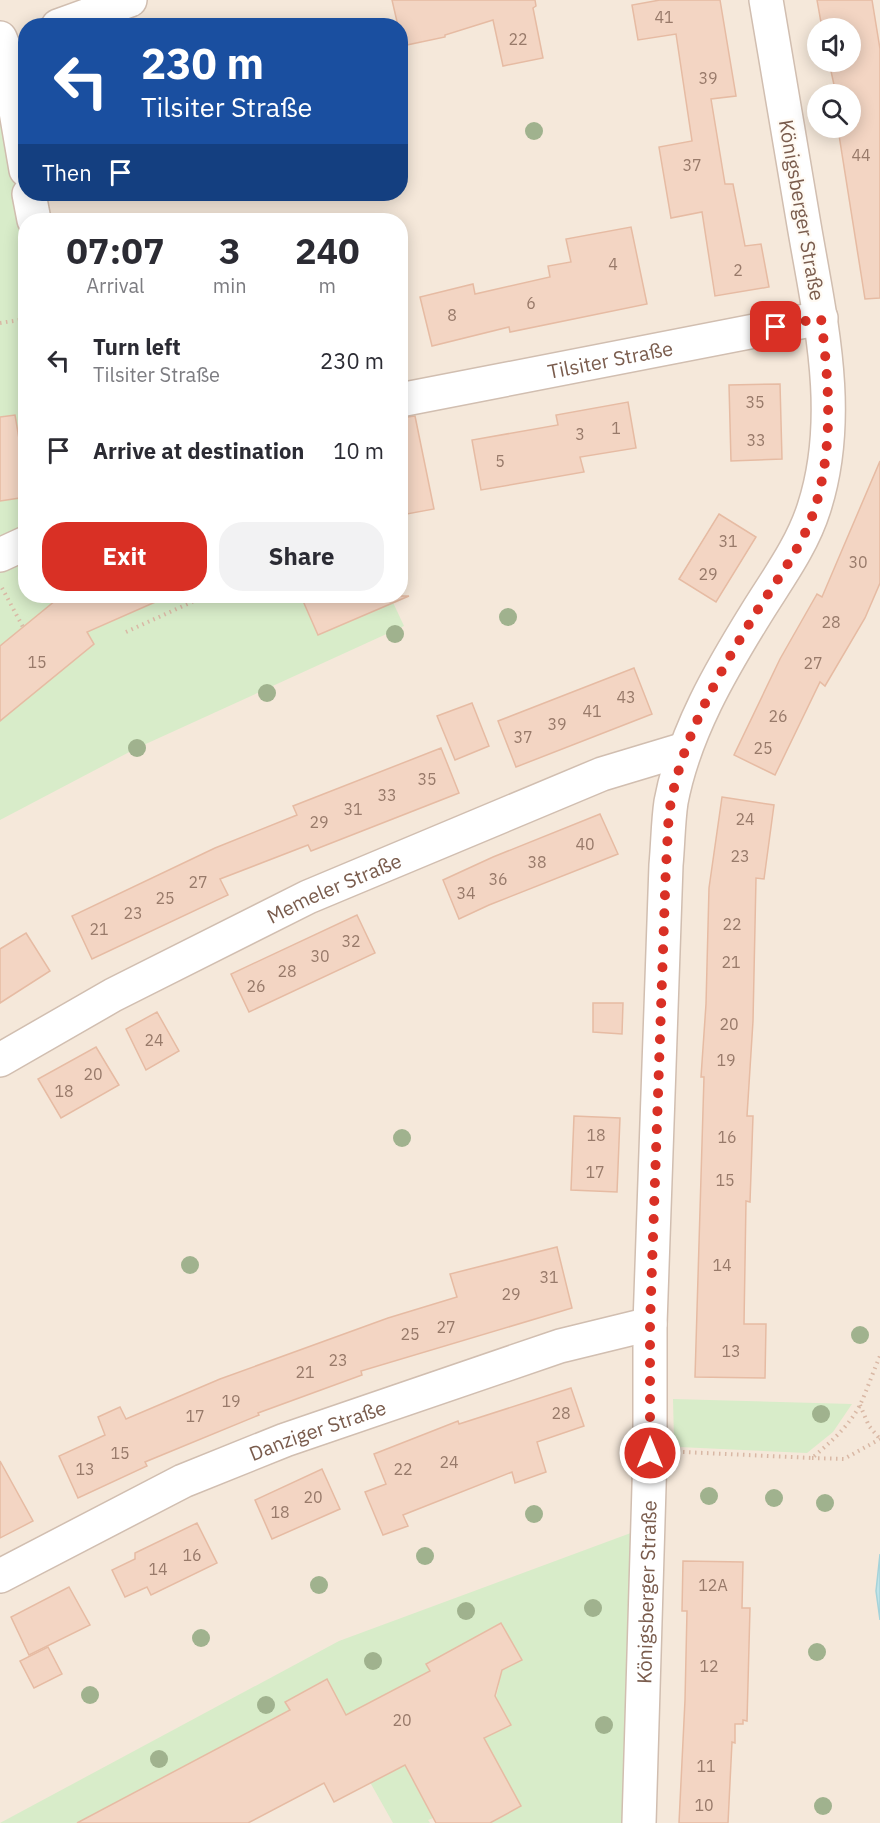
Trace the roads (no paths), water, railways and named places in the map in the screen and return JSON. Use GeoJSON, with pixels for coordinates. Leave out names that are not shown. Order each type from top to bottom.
{"type":"FeatureCollection","features":[{"type":"Feature","properties":{"kind":"street"},"geometry":{"type":"LineString","coordinates":[[80,18],[130,0]]}},
{"type":"Feature","properties":{"kind":"street","name":"Königsberger Straße"},"geometry":{"type":"LineString","coordinates":[[639,1823],[650,1324],[666,865],[671,803],[686,749],[714,688],[804,537],[822,480],[830,426],[821,318],[766,0]]}},
{"type":"Feature","properties":{"kind":"street"},"geometry":{"type":"LineString","coordinates":[[8,47],[18,115]]}},
{"type":"Feature","properties":{"kind":"street","name":"Tilsiter Straße"},"geometry":{"type":"LineString","coordinates":[[408,398],[821,318]]}},
{"type":"Feature","properties":{"kind":"street"},"geometry":{"type":"LineString","coordinates":[[0,555],[18,547]]}},
{"type":"Feature","properties":{"kind":"street","name":"Memeler Straße"},"geometry":{"type":"LineString","coordinates":[[0,1060],[113,994],[308,897],[602,774],[686,749]]}},
{"type":"Feature","properties":{"kind":"street","name":"Danziger Straße"},"geometry":{"type":"LineString","coordinates":[[0,1576],[183,1481],[285,1440],[560,1346],[650,1324]]}},
{"type":"Feature","properties":{"kind":"water"},"geometry":{"type":"Polygon","coordinates":[[[880,1554],[880,1620],[876,1591],[880,1554]]]}}]}
